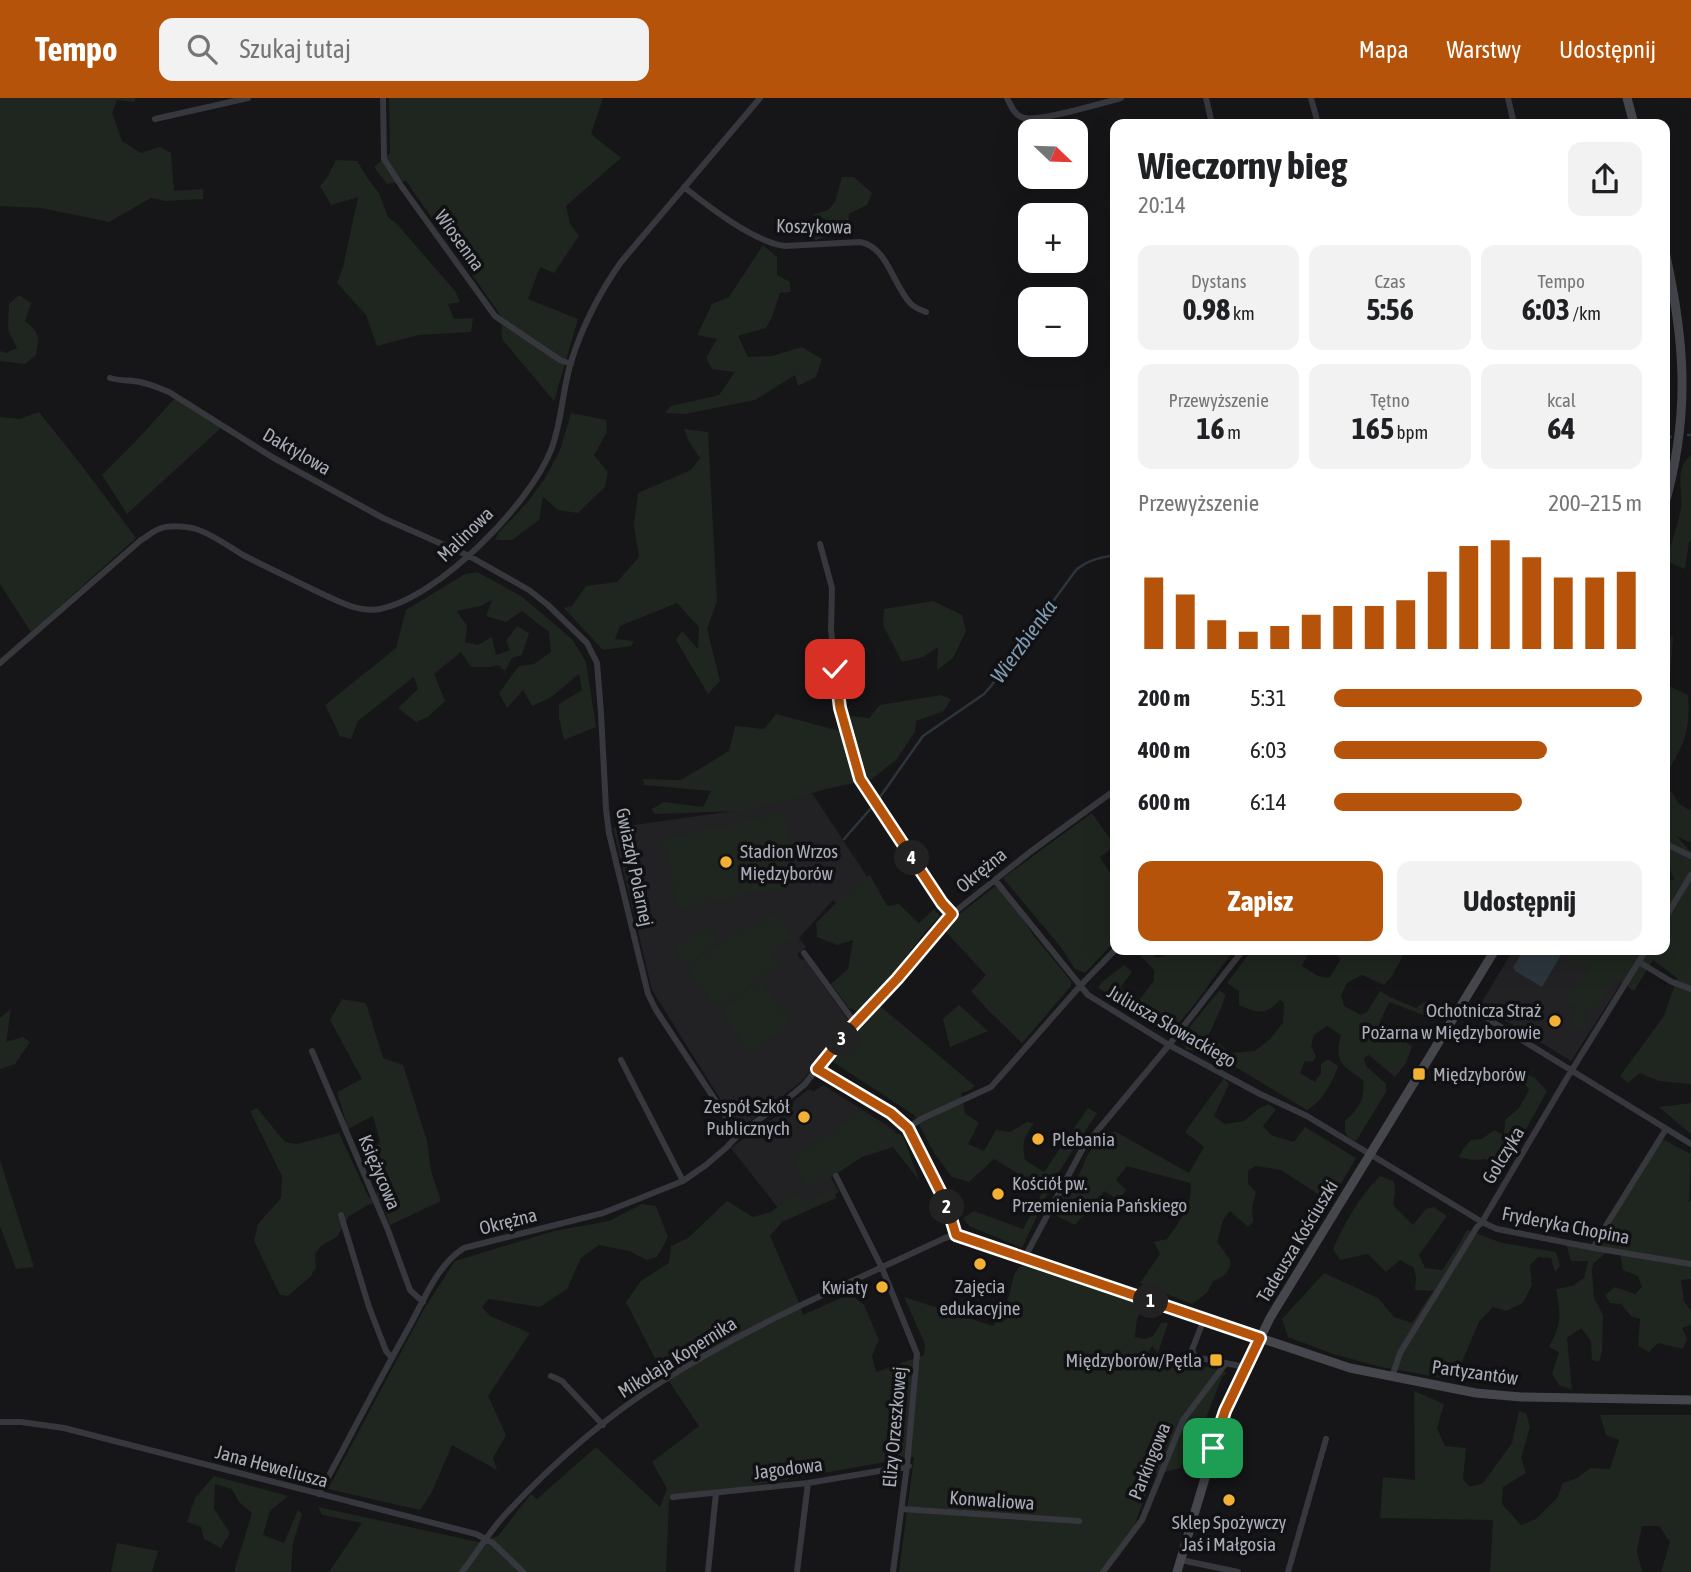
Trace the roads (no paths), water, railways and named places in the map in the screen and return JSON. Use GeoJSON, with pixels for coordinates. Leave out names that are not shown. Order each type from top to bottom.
{"type":"FeatureCollection","features":[{"type":"Feature","properties":{"kind":"main road"},"geometry":{"type":"LineString","coordinates":[[1627,98],[1633,119]]}},
{"type":"Feature","properties":{"kind":"main road"},"geometry":{"type":"LineString","coordinates":[[1670,279],[1681,341],[1682,418],[1670,484]]}},
{"type":"Feature","properties":{"kind":"main road","name":"Tadeusza Kościuszki"},"geometry":{"type":"LineString","coordinates":[[1177,1572],[1225,1411],[1245,1367],[1491,955]]}},
{"type":"Feature","properties":{"kind":"main road","name":"Partyzantów"},"geometry":{"type":"LineString","coordinates":[[1260,1338],[1350,1368],[1502,1396],[1691,1400]]}},
{"type":"Feature","properties":{"kind":"street"},"geometry":{"type":"LineString","coordinates":[[155,119],[248,98]]}},
{"type":"Feature","properties":{"kind":"street","name":"Wiosenna"},"geometry":{"type":"LineString","coordinates":[[383,98],[384,159],[402,187],[495,316],[560,360],[571,364]]}},
{"type":"Feature","properties":{"kind":"street","name":"Malinowa"},"geometry":{"type":"LineString","coordinates":[[0,663],[141,540],[160,528],[196,529],[245,556],[358,608],[373,609],[398,604],[438,580],[469,556],[522,499],[544,466],[558,429],[571,364],[605,285],[621,262],[760,98]]}},
{"type":"Feature","properties":{"kind":"street"},"geometry":{"type":"LineString","coordinates":[[1007,98],[1012,109],[1026,119],[1121,98]]}},
{"type":"Feature","properties":{"kind":"street"},"geometry":{"type":"LineString","coordinates":[[1206,98],[1211,119]]}},
{"type":"Feature","properties":{"kind":"street"},"geometry":{"type":"LineString","coordinates":[[1311,98],[1317,119]]}},
{"type":"Feature","properties":{"kind":"street"},"geometry":{"type":"LineString","coordinates":[[1508,98],[1511,119]]}},
{"type":"Feature","properties":{"kind":"street","name":"Koszykowa"},"geometry":{"type":"LineString","coordinates":[[684,187],[749,232],[774,244],[785,246],[867,243],[881,256],[912,306],[926,312]]}},
{"type":"Feature","properties":{"kind":"street","name":"Daktylowa"},"geometry":{"type":"LineString","coordinates":[[110,378],[154,385],[169,392],[283,463],[383,518],[469,556]]}},
{"type":"Feature","properties":{"kind":"street"},"geometry":{"type":"LineString","coordinates":[[820,544],[832,591],[831,630],[840,708],[860,779],[952,914]]}},
{"type":"Feature","properties":{"kind":"street","name":"Gwiazdy Polarnej"},"geometry":{"type":"LineString","coordinates":[[469,556],[529,590],[587,643],[597,663],[609,833],[648,994],[738,1135]]}},
{"type":"Feature","properties":{"kind":"street","name":"Okrężna"},"geometry":{"type":"LineString","coordinates":[[319,1494],[423,1302],[452,1256],[464,1248],[603,1213],[683,1181],[706,1165],[738,1135],[804,1085],[952,914],[1110,794]]}},
{"type":"Feature","properties":{"kind":"street"},"geometry":{"type":"LineString","coordinates":[[1670,846],[1691,856]]}},
{"type":"Feature","properties":{"kind":"street"},"geometry":{"type":"LineString","coordinates":[[1670,910],[1691,875]]}},
{"type":"Feature","properties":{"kind":"street","name":"Juliusza Słowackiego"},"geometry":{"type":"LineString","coordinates":[[995,880],[1088,995],[1169,1045],[1307,1116],[1371,1153]]}},
{"type":"Feature","properties":{"kind":"street"},"geometry":{"type":"LineString","coordinates":[[804,953],[855,1023]]}},
{"type":"Feature","properties":{"kind":"street"},"geometry":{"type":"LineString","coordinates":[[908,1128],[921,1119],[991,1087],[1110,955]]}},
{"type":"Feature","properties":{"kind":"street"},"geometry":{"type":"LineString","coordinates":[[1025,1257],[1083,1148],[1239,955]]}},
{"type":"Feature","properties":{"kind":"street","name":"Golczyka"},"geometry":{"type":"LineString","coordinates":[[1392,1377],[1400,1353],[1643,955]]}},
{"type":"Feature","properties":{"kind":"street"},"geometry":{"type":"LineString","coordinates":[[1639,962],[1672,982],[1691,989]]}},
{"type":"Feature","properties":{"kind":"street"},"geometry":{"type":"LineString","coordinates":[[1462,1003],[1691,1144]]}},
{"type":"Feature","properties":{"kind":"street","name":"Księżycowa"},"geometry":{"type":"LineString","coordinates":[[312,1051],[388,1230],[410,1290],[423,1302]]}},
{"type":"Feature","properties":{"kind":"street"},"geometry":{"type":"LineString","coordinates":[[621,1060],[683,1181]]}},
{"type":"Feature","properties":{"kind":"street"},"geometry":{"type":"LineString","coordinates":[[817,1069],[891,1113],[908,1128],[947,1205],[956,1235],[1260,1338]]}},
{"type":"Feature","properties":{"kind":"street"},"geometry":{"type":"LineString","coordinates":[[1594,1248],[1666,1129]]}},
{"type":"Feature","properties":{"kind":"street","name":"Fryderyka Chopina"},"geometry":{"type":"LineString","coordinates":[[1371,1153],[1482,1222],[1497,1228],[1691,1264]]}},
{"type":"Feature","properties":{"kind":"street","name":"Elizy Orzeszkowej"},"geometry":{"type":"LineString","coordinates":[[836,1176],[882,1268],[917,1353],[909,1466],[893,1572]]}},
{"type":"Feature","properties":{"kind":"street"},"geometry":{"type":"LineString","coordinates":[[341,1215],[369,1307],[386,1351],[392,1358]]}},
{"type":"Feature","properties":{"kind":"street","name":"Mikołaja Kopernika"},"geometry":{"type":"LineString","coordinates":[[462,1572],[502,1518],[534,1486],[603,1425],[660,1382],[720,1346],[789,1311],[956,1235]]}},
{"type":"Feature","properties":{"kind":"street"},"geometry":{"type":"LineString","coordinates":[[1204,1319],[1192,1350],[1195,1357],[1245,1367]]}},
{"type":"Feature","properties":{"kind":"street","name":"Parkingowa"},"geometry":{"type":"LineString","coordinates":[[1103,1572],[1142,1520],[1183,1420],[1226,1363]]}},
{"type":"Feature","properties":{"kind":"street"},"geometry":{"type":"LineString","coordinates":[[551,1376],[562,1381],[603,1425]]}},
{"type":"Feature","properties":{"kind":"street","name":"Jana Heweliusza"},"geometry":{"type":"LineString","coordinates":[[0,1422],[64,1428],[476,1534],[493,1544],[523,1572]]}},
{"type":"Feature","properties":{"kind":"street"},"geometry":{"type":"LineString","coordinates":[[1288,1572],[1326,1439]]}},
{"type":"Feature","properties":{"kind":"street","name":"Jagodowa"},"geometry":{"type":"LineString","coordinates":[[673,1497],[808,1483],[909,1466]]}},
{"type":"Feature","properties":{"kind":"street"},"geometry":{"type":"LineString","coordinates":[[797,1572],[808,1483]]}},
{"type":"Feature","properties":{"kind":"street"},"geometry":{"type":"LineString","coordinates":[[708,1572],[716,1493]]}},
{"type":"Feature","properties":{"kind":"street","name":"Konwaliowa"},"geometry":{"type":"LineString","coordinates":[[902,1509],[1079,1521]]}},
{"type":"Feature","properties":{"kind":"street"},"geometry":{"type":"LineString","coordinates":[[1181,1560],[1238,1572]]}},
{"type":"Feature","properties":{"kind":"waterway","name":"Wierzbienka"},"geometry":{"type":"LineString","coordinates":[[880,797],[923,736],[984,694],[991,686],[1076,570],[1094,560],[1110,556]]}},
{"type":"Feature","properties":{"kind":"waterway","name":"Wierzbienka"},"geometry":{"type":"LineString","coordinates":[[844,839],[873,806]]}},
{"type":"Feature","properties":{"kind":"place","name":"Stadion Wrzos Międzyborów"},"geometry":{"type":"Point","coordinates":[726,862]}},
{"type":"Feature","properties":{"kind":"place","name":"Ochotnicza Straż Pożarna w Międzyborowie"},"geometry":{"type":"Point","coordinates":[1555,1021]}},
{"type":"Feature","properties":{"kind":"place","name":"Międzyborów"},"geometry":{"type":"Point","coordinates":[1419,1074]}},
{"type":"Feature","properties":{"kind":"place","name":"Zespół Szkół Publicznych"},"geometry":{"type":"Point","coordinates":[804,1117]}},
{"type":"Feature","properties":{"kind":"place","name":"Plebania"},"geometry":{"type":"Point","coordinates":[1038,1139]}},
{"type":"Feature","properties":{"kind":"place","name":"Kościół pw. Przemienienia Pańskiego"},"geometry":{"type":"Point","coordinates":[998,1194]}},
{"type":"Feature","properties":{"kind":"place","name":"Zajęcia edukacyjne"},"geometry":{"type":"Point","coordinates":[980,1264]}},
{"type":"Feature","properties":{"kind":"place","name":"Kwiaty"},"geometry":{"type":"Point","coordinates":[882,1287]}},
{"type":"Feature","properties":{"kind":"place","name":"Międzyborów/Pętla"},"geometry":{"type":"Point","coordinates":[1216,1360]}},
{"type":"Feature","properties":{"kind":"place","name":"Sklep Spożywczy Jaś i Małgosia"},"geometry":{"type":"Point","coordinates":[1229,1500]}}]}
